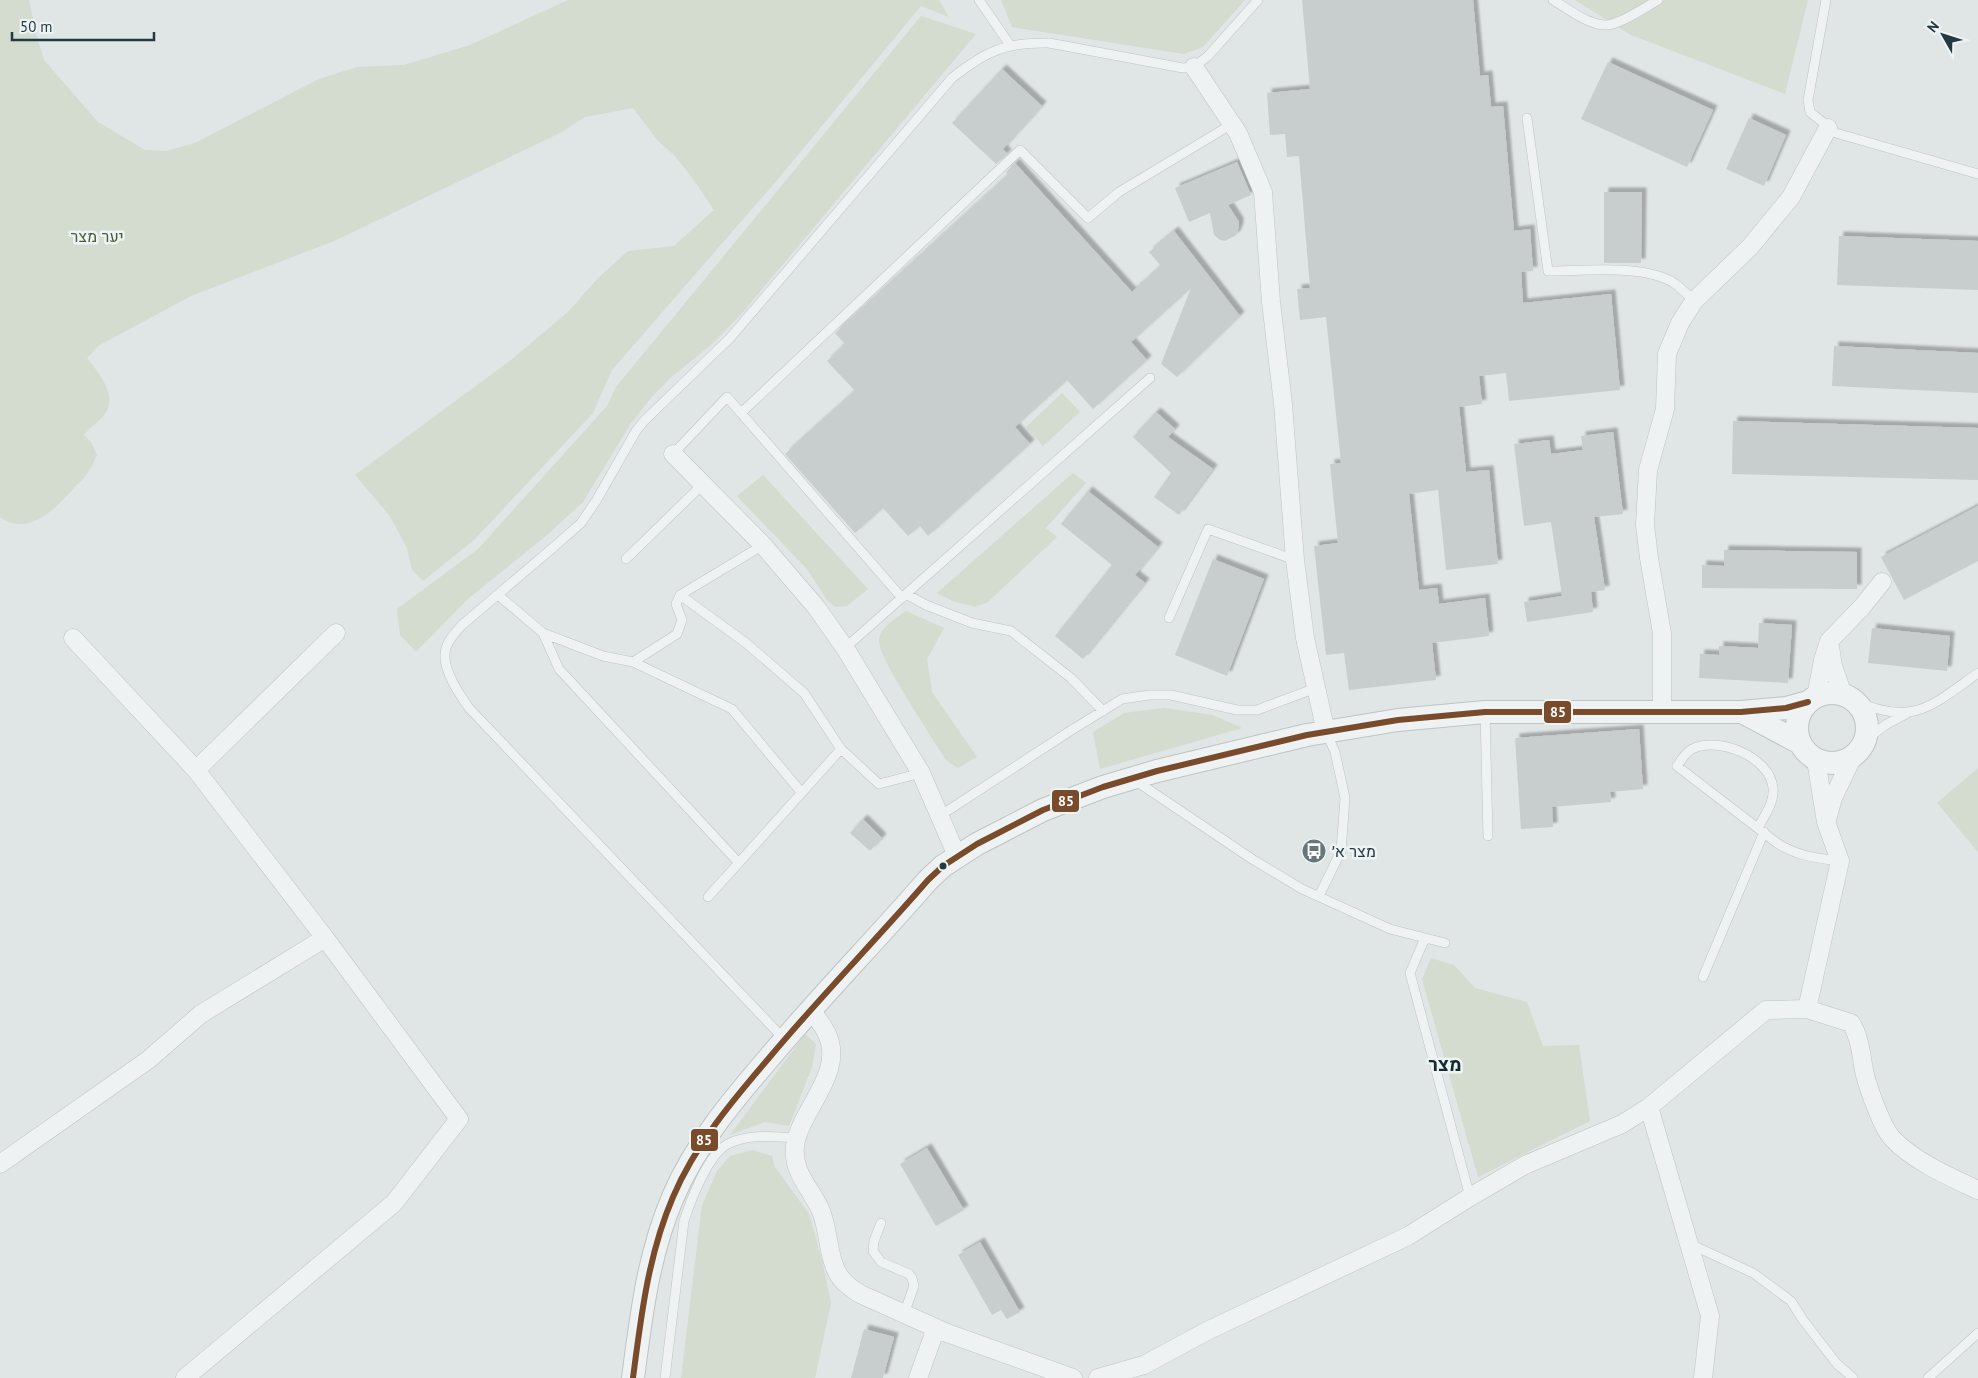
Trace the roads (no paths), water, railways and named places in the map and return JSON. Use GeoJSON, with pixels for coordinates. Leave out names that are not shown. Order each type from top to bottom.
{"type":"FeatureCollection","features":[{"type":"Feature","properties":{"kind":"street"},"geometry":{"type":"LineString","coordinates":[[1194,67],[1238,133],[1263,192],[1271,302],[1284,404],[1295,560],[1305,638],[1326,732]]}},
{"type":"Feature","properties":{"kind":"street"},"geometry":{"type":"LineString","coordinates":[[1662,711],[1662,633],[1645,525],[1648,470],[1665,409],[1667,354],[1680,323],[1694,301],[1750,247],[1791,196],[1828,128]]}},
{"type":"Feature","properties":{"kind":"street"},"geometry":{"type":"LineString","coordinates":[[673,454],[763,545],[816,607],[845,648],[921,773],[957,856]]}},
{"type":"Feature","properties":{"kind":"street"},"geometry":{"type":"LineString","coordinates":[[1859,749],[1834,764],[1816,760],[1806,753],[1800,743],[1797,732],[1798,721],[1802,711],[1812,700],[1829,641],[1868,600],[1882,582]]}},
{"type":"Feature","properties":{"kind":"street"},"geometry":{"type":"LineString","coordinates":[[196,770],[336,632]]}},
{"type":"Feature","properties":{"kind":"street"},"geometry":{"type":"LineString","coordinates":[[73,638],[196,770],[325,938],[459,1119],[394,1203],[185,1378]]}},
{"type":"Feature","properties":{"kind":"street"},"geometry":{"type":"LineString","coordinates":[[1826,822],[1833,798],[1859,749],[1867,723],[1864,714],[1848,698],[1830,656],[1829,641]]}},
{"type":"Feature","properties":{"kind":"street"},"geometry":{"type":"LineString","coordinates":[[633,1378],[646,1286],[657,1242],[672,1198],[689,1163],[708,1133],[784,1039],[928,880],[957,856],[977,844],[1069,798],[1131,778],[1250,748],[1326,732],[1398,720],[1485,712],[1741,712],[1786,708],[1825,694],[1848,698]]}},
{"type":"Feature","properties":{"kind":"street"},"geometry":{"type":"LineString","coordinates":[[1741,712],[1800,743]]}},
{"type":"Feature","properties":{"kind":"street"},"geometry":{"type":"LineString","coordinates":[[1807,1009],[1840,861],[1826,822],[1816,760]]}},
{"type":"Feature","properties":{"kind":"street"},"geometry":{"type":"LineString","coordinates":[[0,1164],[148,1060],[201,1014],[325,938]]}},
{"type":"Feature","properties":{"kind":"street"},"geometry":{"type":"LineString","coordinates":[[1098,1378],[1144,1365],[1207,1331],[1408,1236],[1525,1165],[1622,1124],[1649,1107],[1766,1010],[1776,1008],[1807,1009],[1851,1023],[1858,1035],[1865,1076],[1878,1112],[1891,1137],[1911,1155],[1978,1190]]}},
{"type":"Feature","properties":{"kind":"street"},"geometry":{"type":"LineString","coordinates":[[811,1010],[827,1034],[830,1048],[830,1065],[824,1082],[799,1129],[795,1163],[801,1178],[821,1212],[834,1266],[840,1277],[848,1286],[860,1294],[936,1328],[1073,1378]]}},
{"type":"Feature","properties":{"kind":"street"},"geometry":{"type":"LineString","coordinates":[[1649,1107],[1710,1316],[1703,1378]]}},
{"type":"Feature","properties":{"kind":"street"},"geometry":{"type":"LineString","coordinates":[[918,1378],[936,1328]]}},
{"type":"Feature","properties":{"kind":"lane"},"geometry":{"type":"LineString","coordinates":[[979,0],[1010,45]]}},
{"type":"Feature","properties":{"kind":"lane"},"geometry":{"type":"LineString","coordinates":[[784,1039],[469,708],[456,688],[447,668],[444,655],[450,639],[462,625],[581,523],[644,421],[730,338],[952,78],[980,57],[1010,45],[1029,43],[1049,43],[1183,68],[1194,67],[1208,56],[1258,0]]}},
{"type":"Feature","properties":{"kind":"lane"},"geometry":{"type":"LineString","coordinates":[[1553,0],[1593,23],[1606,26],[1658,0]]}},
{"type":"Feature","properties":{"kind":"lane"},"geometry":{"type":"LineString","coordinates":[[1826,0],[1808,100],[1810,112],[1836,133],[1978,174]]}},
{"type":"Feature","properties":{"kind":"lane"},"geometry":{"type":"LineString","coordinates":[[1527,118],[1548,271],[1638,271],[1674,283],[1694,301]]}},
{"type":"Feature","properties":{"kind":"lane"},"geometry":{"type":"LineString","coordinates":[[741,413],[1020,150],[1088,218],[1118,192],[1232,124]]}},
{"type":"Feature","properties":{"kind":"lane"},"geometry":{"type":"LineString","coordinates":[[845,648],[1150,378]]}},
{"type":"Feature","properties":{"kind":"lane"},"geometry":{"type":"LineString","coordinates":[[673,454],[727,397],[904,596],[972,624],[1011,631],[1071,678],[1102,711]]}},
{"type":"Feature","properties":{"kind":"lane"},"geometry":{"type":"LineString","coordinates":[[626,558],[703,484]]}},
{"type":"Feature","properties":{"kind":"lane"},"geometry":{"type":"LineString","coordinates":[[1169,618],[1208,529],[1295,560]]}},
{"type":"Feature","properties":{"kind":"lane"},"geometry":{"type":"LineString","coordinates":[[632,662],[677,634],[682,620],[676,604],[680,595],[763,545]]}},
{"type":"Feature","properties":{"kind":"lane"},"geometry":{"type":"LineString","coordinates":[[498,595],[543,633],[604,656],[632,662],[732,709],[801,792]]}},
{"type":"Feature","properties":{"kind":"lane"},"geometry":{"type":"LineString","coordinates":[[680,595],[746,643],[804,693],[841,749],[879,784],[921,773]]}},
{"type":"Feature","properties":{"kind":"lane"},"geometry":{"type":"LineString","coordinates":[[543,633],[559,669],[738,862]]}},
{"type":"Feature","properties":{"kind":"lane"},"geometry":{"type":"LineString","coordinates":[[1859,749],[1888,724],[1909,713],[1928,707],[1978,673]]}},
{"type":"Feature","properties":{"kind":"lane"},"geometry":{"type":"LineString","coordinates":[[940,815],[1122,699],[1149,695],[1171,695],[1237,710],[1257,710],[1316,688]]}},
{"type":"Feature","properties":{"kind":"lane"},"geometry":{"type":"LineString","coordinates":[[1848,698],[1882,712],[1909,713]]}},
{"type":"Feature","properties":{"kind":"lane"},"geometry":{"type":"LineString","coordinates":[[1485,712],[1488,836]]}},
{"type":"Feature","properties":{"kind":"lane"},"geometry":{"type":"LineString","coordinates":[[1318,896],[1341,851],[1345,798],[1335,752],[1326,732]]}},
{"type":"Feature","properties":{"kind":"lane"},"geometry":{"type":"LineString","coordinates":[[1704,978],[1761,830],[1774,790],[1770,776],[1759,763],[1745,753],[1726,746],[1701,745],[1690,750],[1677,766],[1761,830],[1782,846],[1805,856],[1840,861]]}},
{"type":"Feature","properties":{"kind":"lane"},"geometry":{"type":"LineString","coordinates":[[708,897],[841,749]]}},
{"type":"Feature","properties":{"kind":"lane"},"geometry":{"type":"LineString","coordinates":[[1131,778],[1252,859],[1302,889],[1390,929],[1445,943]]}},
{"type":"Feature","properties":{"kind":"lane"},"geometry":{"type":"LineString","coordinates":[[1425,938],[1410,973],[1470,1197]]}},
{"type":"Feature","properties":{"kind":"lane"},"geometry":{"type":"LineString","coordinates":[[665,1378],[684,1221],[692,1196],[717,1153],[727,1144],[756,1136],[797,1138]]}},
{"type":"Feature","properties":{"kind":"lane"},"geometry":{"type":"LineString","coordinates":[[881,1223],[874,1241],[873,1251],[881,1262],[908,1274],[912,1278],[914,1286],[904,1314]]}},
{"type":"Feature","properties":{"kind":"lane"},"geometry":{"type":"LineString","coordinates":[[1688,1243],[1753,1273],[1787,1297],[1837,1364],[1853,1378]]}},
{"type":"Feature","properties":{"kind":"lane"},"geometry":{"type":"LineString","coordinates":[[1928,1378],[1978,1333]]}},
{"type":"Feature","properties":{"kind":"place","name":"מצר א׳"},"geometry":{"type":"Point","coordinates":[1314,851]}},
{"type":"Feature","properties":{"kind":"district","name":"מצר"},"geometry":{"type":"Point","coordinates":[1445,1064]}},
{"type":"Feature","properties":{"kind":"park label","name":"יער מצר"},"geometry":{"type":"Point","coordinates":[97,236]}}]}
